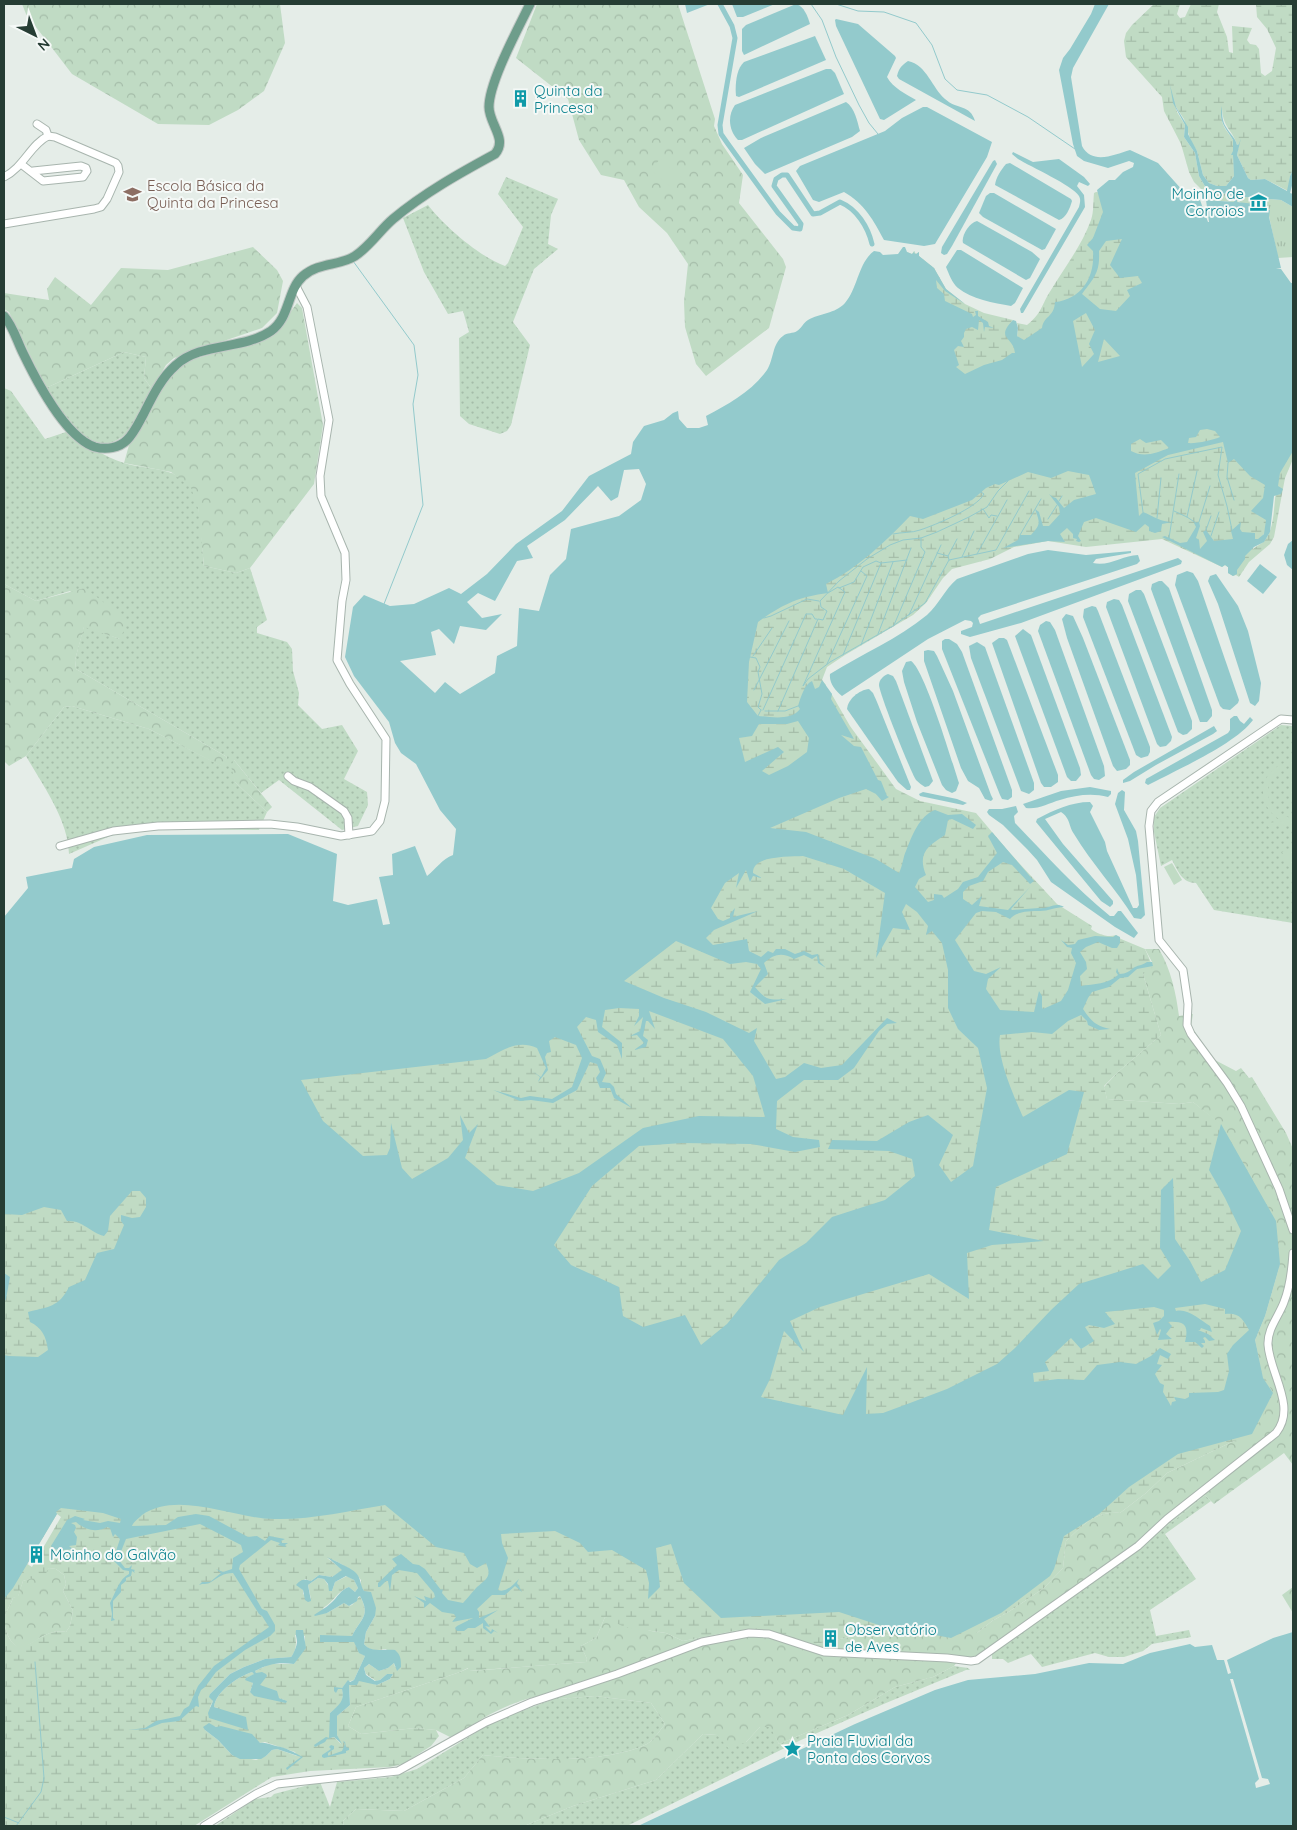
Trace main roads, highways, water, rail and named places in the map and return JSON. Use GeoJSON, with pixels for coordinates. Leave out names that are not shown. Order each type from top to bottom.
{"type":"FeatureCollection","features":[{"type":"Feature","properties":{"kind":"main road"},"geometry":{"type":"LineString","coordinates":[[4,316],[11,326],[39,385],[71,430],[80,439],[95,447],[109,448],[119,446],[127,441],[134,432],[159,384],[180,361],[194,354],[247,341],[273,330],[280,322],[302,277],[311,270],[323,265],[352,258],[406,209],[458,174],[497,151],[501,143],[490,117],[490,98],[495,81],[530,4]]}},
{"type":"Feature","properties":{"kind":"water"},"geometry":{"type":"Polygon","coordinates":[[[685,4],[710,4],[687,13],[685,4]]]}},
{"type":"Feature","properties":{"kind":"water"},"geometry":{"type":"Polygon","coordinates":[[[732,4],[775,4],[743,17],[737,17],[732,4]]]}},
{"type":"Feature","properties":{"kind":"water"},"geometry":{"type":"Polygon","coordinates":[[[796,4],[803,9],[810,24],[744,55],[742,51],[742,29],[746,25],[796,4]]]}},
{"type":"Feature","properties":{"kind":"water"},"geometry":{"type":"Polygon","coordinates":[[[1095,4],[1109,4],[1073,68],[1071,77],[1082,146],[1086,152],[1097,157],[1104,157],[1130,150],[1158,163],[1192,201],[1200,200],[1208,222],[1206,200],[1234,202],[1235,198],[1237,198],[1237,202],[1264,205],[1263,209],[1270,210],[1269,217],[1281,268],[1276,268],[1281,269],[1291,283],[1293,283],[1293,451],[1280,473],[1278,486],[1283,489],[1281,494],[1274,496],[1270,532],[1264,542],[1254,547],[1245,556],[1237,570],[1237,574],[1233,576],[1228,573],[1228,567],[1225,565],[1222,567],[1162,537],[1165,536],[1180,543],[1187,542],[1196,527],[1194,523],[1199,522],[1200,526],[1196,538],[1199,540],[1200,549],[1207,541],[1203,532],[1206,530],[1214,541],[1233,539],[1231,531],[1241,522],[1240,529],[1242,532],[1255,533],[1255,539],[1264,534],[1266,520],[1251,511],[1263,498],[1265,485],[1250,476],[1234,459],[1228,463],[1223,442],[1168,455],[1135,473],[1139,516],[1143,512],[1161,520],[1172,522],[1162,524],[1161,531],[1155,533],[1149,531],[1149,527],[1145,524],[1136,532],[1096,518],[1084,522],[1078,536],[1081,541],[1079,542],[1073,538],[1073,534],[1067,528],[1060,534],[1065,542],[1048,541],[1003,548],[1018,540],[1020,535],[1031,535],[1039,523],[1035,509],[1039,512],[1043,526],[1049,526],[1060,514],[1059,507],[1049,494],[1056,498],[1064,508],[1074,500],[1096,494],[1089,475],[1068,471],[1051,478],[1028,472],[999,485],[995,484],[986,488],[972,500],[923,519],[910,516],[860,562],[826,584],[828,593],[791,602],[758,622],[749,662],[747,702],[758,716],[786,717],[800,709],[798,706],[807,685],[812,681],[815,689],[819,687],[822,680],[832,694],[831,699],[854,739],[841,735],[854,746],[861,747],[889,797],[882,801],[876,794],[866,789],[839,798],[770,828],[806,832],[876,859],[899,873],[905,853],[917,827],[929,813],[935,810],[948,815],[962,814],[976,825],[973,829],[952,819],[948,820],[945,835],[929,847],[924,856],[923,861],[926,875],[919,879],[915,887],[928,902],[934,900],[934,894],[942,895],[944,898],[958,889],[963,882],[978,877],[997,853],[988,836],[992,832],[1034,881],[1030,884],[1012,865],[1003,862],[988,872],[983,881],[969,886],[963,892],[963,899],[972,905],[982,896],[979,906],[1008,910],[1030,887],[1012,910],[1042,908],[1054,905],[1064,907],[1024,912],[1016,914],[1010,919],[996,912],[982,911],[976,913],[955,940],[974,971],[986,974],[1001,967],[988,979],[986,989],[1000,1010],[1034,1012],[1039,991],[1042,996],[1043,1009],[1061,1001],[1068,990],[1076,963],[1071,953],[1072,948],[1067,947],[1061,940],[1068,945],[1075,944],[1078,940],[1095,936],[1113,937],[1116,935],[1120,937],[1120,943],[1117,948],[1112,948],[1098,942],[1080,952],[1086,962],[1087,969],[1080,976],[1081,986],[1101,983],[1114,978],[1118,975],[1116,972],[1117,968],[1119,974],[1122,974],[1147,962],[1152,962],[1153,966],[1137,969],[1128,977],[1120,978],[1109,987],[1092,992],[1083,1009],[1094,1022],[1110,1029],[1099,1030],[1088,1025],[1081,1015],[1068,1021],[1052,1034],[1032,1032],[1000,1035],[999,1044],[1003,1065],[1023,1117],[1069,1090],[1084,1092],[1067,1154],[996,1187],[989,1230],[1044,1241],[992,1245],[967,1253],[969,1299],[929,1274],[820,1307],[790,1321],[804,1352],[784,1331],[770,1379],[761,1397],[843,1415],[867,1367],[866,1414],[883,1413],[947,1389],[997,1364],[1079,1284],[1143,1264],[1158,1279],[1171,1266],[1160,1248],[1161,1190],[1173,1178],[1175,1239],[1201,1282],[1225,1270],[1241,1231],[1209,1170],[1221,1124],[1276,1221],[1280,1264],[1265,1316],[1255,1340],[1263,1378],[1273,1393],[1252,1434],[1178,1454],[1129,1487],[1099,1514],[1064,1536],[1050,1576],[1001,1613],[951,1638],[930,1634],[909,1626],[888,1628],[839,1612],[721,1618],[684,1583],[671,1544],[656,1548],[660,1587],[648,1599],[649,1583],[646,1570],[612,1550],[588,1552],[580,1543],[555,1531],[501,1534],[502,1543],[508,1558],[498,1590],[507,1589],[519,1579],[517,1583],[522,1592],[515,1586],[505,1595],[492,1595],[477,1609],[479,1618],[498,1610],[484,1619],[490,1627],[485,1626],[491,1632],[492,1629],[498,1633],[494,1631],[491,1634],[483,1628],[483,1623],[475,1628],[457,1631],[455,1628],[457,1626],[473,1618],[452,1622],[456,1617],[454,1614],[442,1612],[430,1603],[424,1608],[424,1603],[414,1596],[426,1601],[424,1596],[432,1599],[435,1597],[434,1593],[417,1573],[399,1570],[392,1575],[390,1592],[388,1581],[380,1587],[378,1587],[378,1583],[397,1565],[392,1559],[401,1554],[413,1564],[425,1569],[441,1590],[443,1589],[442,1593],[448,1600],[463,1603],[488,1577],[489,1571],[486,1563],[477,1568],[470,1564],[464,1553],[436,1547],[385,1505],[329,1515],[288,1519],[259,1518],[189,1505],[172,1505],[156,1508],[142,1515],[132,1526],[166,1525],[178,1517],[196,1514],[209,1516],[248,1537],[257,1536],[265,1541],[269,1536],[285,1539],[281,1541],[282,1543],[288,1543],[285,1545],[286,1547],[278,1545],[280,1543],[271,1540],[240,1565],[239,1569],[262,1609],[267,1611],[275,1625],[275,1631],[270,1636],[245,1650],[216,1672],[201,1690],[198,1697],[199,1707],[196,1706],[179,1721],[162,1723],[147,1729],[128,1730],[145,1728],[156,1721],[180,1716],[184,1709],[189,1706],[198,1686],[214,1666],[269,1627],[233,1573],[219,1577],[210,1583],[199,1585],[202,1582],[210,1582],[221,1573],[216,1569],[223,1572],[232,1569],[233,1558],[243,1552],[241,1545],[200,1524],[126,1539],[118,1559],[125,1568],[129,1568],[132,1565],[131,1569],[135,1570],[135,1573],[132,1571],[131,1576],[126,1578],[126,1581],[121,1585],[121,1592],[113,1601],[113,1618],[115,1620],[111,1621],[110,1603],[120,1582],[129,1574],[129,1571],[123,1570],[113,1560],[120,1539],[115,1534],[113,1537],[110,1528],[91,1530],[76,1522],[71,1523],[76,1528],[74,1532],[77,1537],[76,1545],[69,1546],[74,1550],[59,1550],[51,1546],[67,1520],[75,1516],[85,1519],[83,1520],[100,1523],[108,1521],[120,1523],[121,1519],[103,1513],[61,1508],[56,1512],[57,1514],[13,1588],[4,1599],[4,1355],[38,1357],[48,1350],[43,1333],[30,1322],[28,1312],[52,1305],[61,1299],[69,1287],[85,1280],[97,1253],[114,1249],[124,1225],[121,1221],[121,1215],[132,1218],[140,1217],[146,1207],[146,1198],[140,1191],[132,1191],[110,1216],[108,1231],[104,1236],[82,1224],[67,1221],[61,1210],[44,1207],[22,1215],[4,1214],[4,917],[28,888],[26,877],[72,868],[74,859],[94,847],[147,835],[288,834],[337,854],[333,901],[348,905],[377,899],[383,925],[390,924],[379,877],[393,875],[392,854],[415,846],[427,876],[453,855],[456,829],[440,810],[416,764],[401,753],[395,743],[389,722],[354,676],[345,657],[353,607],[364,595],[390,606],[414,604],[449,588],[461,594],[487,574],[516,544],[562,511],[589,476],[631,454],[633,442],[644,426],[664,420],[678,411],[679,419],[687,428],[699,428],[708,425],[706,416],[740,396],[761,378],[769,366],[779,339],[786,334],[797,331],[808,320],[837,309],[845,303],[853,290],[861,269],[874,251],[880,252],[883,255],[898,254],[905,247],[907,252],[912,254],[915,251],[914,253],[916,254],[919,252],[919,256],[934,268],[946,289],[965,304],[945,291],[936,280],[937,288],[944,294],[945,301],[972,314],[973,317],[976,315],[975,311],[978,311],[978,316],[994,328],[985,327],[984,332],[983,323],[979,320],[978,330],[972,327],[966,329],[961,341],[964,347],[958,346],[954,350],[959,365],[956,367],[965,374],[1015,353],[1014,347],[1005,334],[1013,320],[1016,321],[1018,328],[1017,336],[1024,340],[1042,328],[1053,311],[1055,302],[1073,296],[1085,285],[1092,270],[1093,261],[1093,251],[1087,245],[1093,238],[1103,212],[1097,190],[1109,180],[1115,180],[1123,172],[1133,167],[1134,163],[1129,161],[1108,168],[1084,161],[1077,156],[1073,144],[1059,70],[1063,58],[1091,14],[1095,4]],[[1122,239],[1106,241],[1099,251],[1099,264],[1096,274],[1082,294],[1100,309],[1116,311],[1130,296],[1127,290],[1142,283],[1138,276],[1120,278],[1110,265],[1122,239]],[[1086,313],[1073,321],[1082,367],[1094,354],[1089,344],[1095,330],[1086,313]],[[1104,339],[1098,362],[1120,356],[1104,339]],[[1207,429],[1200,430],[1196,437],[1189,438],[1188,443],[1204,442],[1220,437],[1215,431],[1207,429]],[[1140,439],[1131,444],[1131,451],[1150,454],[1169,448],[1161,440],[1146,443],[1140,439]],[[639,469],[624,470],[618,497],[611,501],[598,486],[565,520],[527,546],[533,558],[517,561],[495,601],[478,593],[467,602],[482,618],[502,614],[486,630],[460,626],[454,644],[439,629],[431,632],[436,655],[400,661],[435,693],[445,682],[460,694],[495,673],[497,656],[517,646],[519,608],[539,611],[550,575],[566,559],[571,529],[619,516],[641,500],[646,484],[639,469]],[[798,721],[787,724],[759,724],[752,736],[739,738],[745,762],[778,747],[784,752],[762,771],[769,775],[788,766],[807,752],[809,738],[798,721]],[[803,856],[765,860],[754,867],[753,873],[762,878],[753,876],[750,882],[746,870],[736,888],[739,873],[725,883],[711,908],[718,919],[723,921],[730,918],[730,914],[735,908],[733,917],[758,911],[714,930],[706,938],[713,945],[747,939],[749,951],[761,957],[768,951],[773,953],[776,949],[785,949],[795,954],[804,951],[812,955],[818,954],[820,962],[826,968],[818,963],[817,956],[812,959],[804,955],[794,959],[786,955],[778,955],[764,963],[768,974],[755,987],[769,999],[787,999],[765,1004],[750,992],[761,969],[757,964],[746,962],[730,964],[676,941],[624,981],[664,998],[706,1012],[749,1033],[757,1028],[754,1041],[776,1079],[785,1077],[804,1063],[821,1068],[842,1065],[887,1018],[897,1023],[887,1024],[879,1031],[854,1068],[838,1080],[804,1080],[777,1101],[776,1129],[793,1137],[819,1140],[820,1147],[795,1152],[751,1144],[682,1143],[639,1146],[592,1186],[554,1245],[571,1265],[619,1287],[623,1316],[643,1327],[685,1315],[701,1345],[727,1324],[779,1260],[806,1243],[832,1217],[885,1200],[915,1176],[912,1159],[889,1151],[828,1149],[832,1140],[877,1141],[909,1122],[928,1115],[953,1135],[939,1165],[951,1182],[973,1166],[987,1088],[978,1048],[958,1029],[948,1008],[948,970],[942,943],[932,931],[926,935],[928,926],[917,912],[906,904],[902,912],[910,930],[893,928],[876,958],[885,893],[844,869],[803,856]],[[619,1008],[605,1010],[602,1027],[622,1043],[622,1059],[617,1045],[598,1032],[596,1020],[586,1017],[577,1027],[592,1056],[600,1059],[606,1073],[602,1082],[610,1083],[614,1087],[616,1094],[632,1108],[614,1098],[610,1088],[600,1088],[596,1078],[600,1072],[597,1064],[590,1062],[577,1090],[553,1103],[531,1100],[520,1101],[493,1090],[521,1098],[530,1096],[552,1099],[572,1087],[582,1058],[576,1045],[555,1037],[549,1041],[551,1052],[547,1053],[545,1057],[548,1070],[538,1082],[540,1077],[532,1071],[541,1077],[546,1068],[537,1048],[523,1045],[511,1047],[486,1059],[301,1080],[323,1121],[363,1156],[387,1155],[390,1148],[391,1123],[402,1168],[412,1179],[448,1158],[463,1140],[460,1115],[469,1133],[478,1124],[465,1158],[497,1185],[533,1191],[579,1173],[643,1128],[699,1116],[765,1117],[753,1076],[723,1039],[649,1011],[655,1029],[646,1021],[643,1036],[648,1040],[646,1047],[634,1050],[644,1043],[637,1035],[630,1036],[640,1031],[643,1017],[634,1026],[639,1016],[639,1009],[619,1008]],[[1205,1304],[1175,1308],[1176,1311],[1194,1315],[1210,1326],[1212,1332],[1201,1328],[1198,1330],[1208,1334],[1215,1340],[1209,1341],[1205,1337],[1203,1338],[1205,1343],[1201,1343],[1204,1346],[1202,1348],[1195,1342],[1185,1342],[1186,1328],[1184,1325],[1178,1322],[1168,1322],[1172,1326],[1166,1334],[1172,1339],[1158,1340],[1161,1330],[1157,1335],[1153,1323],[1159,1321],[1164,1316],[1164,1310],[1154,1307],[1105,1312],[1115,1324],[1104,1328],[1089,1325],[1085,1327],[1094,1341],[1081,1349],[1071,1338],[1045,1362],[1049,1371],[1033,1373],[1034,1382],[1058,1379],[1084,1380],[1097,1365],[1120,1362],[1136,1364],[1151,1356],[1160,1348],[1171,1354],[1168,1359],[1160,1355],[1157,1364],[1162,1365],[1155,1374],[1160,1383],[1164,1385],[1163,1392],[1171,1406],[1172,1402],[1176,1401],[1174,1397],[1185,1399],[1189,1397],[1189,1393],[1224,1390],[1229,1371],[1227,1354],[1233,1345],[1249,1330],[1240,1317],[1234,1314],[1225,1314],[1225,1309],[1205,1304]]]}},
{"type":"Feature","properties":{"kind":"water"},"geometry":{"type":"Polygon","coordinates":[[[836,19],[858,24],[895,56],[896,58],[887,77],[896,88],[916,100],[884,120],[880,119],[836,26],[836,19]]]}},
{"type":"Feature","properties":{"kind":"water"},"geometry":{"type":"Polygon","coordinates":[[[815,36],[826,60],[739,97],[736,96],[738,73],[744,62],[815,36]]]}},
{"type":"Feature","properties":{"kind":"water"},"geometry":{"type":"Polygon","coordinates":[[[908,61],[915,63],[925,72],[945,99],[966,109],[975,121],[899,79],[897,76],[902,65],[908,61]]]}},
{"type":"Feature","properties":{"kind":"water"},"geometry":{"type":"Polygon","coordinates":[[[826,69],[831,69],[835,73],[844,94],[742,140],[738,140],[730,123],[732,109],[735,105],[826,69]]]}},
{"type":"Feature","properties":{"kind":"water"},"geometry":{"type":"Polygon","coordinates":[[[1170,85],[1176,107],[1188,127],[1188,134],[1197,151],[1203,175],[1209,183],[1217,186],[1226,186],[1234,176],[1233,155],[1231,155],[1233,140],[1222,121],[1222,106],[1224,122],[1237,145],[1241,138],[1237,155],[1248,178],[1251,180],[1265,179],[1287,191],[1293,170],[1293,182],[1290,193],[1293,194],[1293,207],[1281,200],[1232,196],[1206,188],[1199,176],[1195,153],[1184,137],[1185,125],[1173,103],[1170,85]]]}},
{"type":"Feature","properties":{"kind":"water"},"geometry":{"type":"Polygon","coordinates":[[[846,102],[854,111],[860,131],[852,137],[765,174],[744,148],[761,138],[846,102]]]}},
{"type":"Feature","properties":{"kind":"water"},"geometry":{"type":"Polygon","coordinates":[[[923,107],[927,107],[992,142],[987,157],[935,244],[924,246],[884,240],[863,207],[844,192],[819,202],[813,200],[796,171],[800,166],[885,131],[902,118],[923,107]]]}},
{"type":"Feature","properties":{"kind":"water"},"geometry":{"type":"Polygon","coordinates":[[[1013,152],[1033,162],[1059,159],[1084,177],[1090,184],[1088,186],[1079,182],[1077,186],[1084,195],[1085,207],[1023,313],[1021,313],[1020,309],[1079,207],[1080,200],[1075,192],[1051,176],[1018,159],[1012,154],[1013,152]]]}},
{"type":"Feature","properties":{"kind":"water"},"geometry":{"type":"Polygon","coordinates":[[[995,160],[997,164],[952,246],[947,254],[944,255],[941,253],[942,247],[995,160]]]}},
{"type":"Feature","properties":{"kind":"water"},"geometry":{"type":"Polygon","coordinates":[[[1010,163],[1071,199],[1070,207],[1064,217],[1059,220],[995,185],[1001,171],[1006,164],[1010,163]]]}},
{"type":"Feature","properties":{"kind":"water"},"geometry":{"type":"Polygon","coordinates":[[[994,193],[1056,229],[1045,249],[1042,250],[979,213],[986,196],[994,193]]]}},
{"type":"Feature","properties":{"kind":"water"},"geometry":{"type":"Polygon","coordinates":[[[977,221],[1032,252],[1040,259],[1030,278],[1026,280],[963,243],[966,230],[977,221]]]}},
{"type":"Feature","properties":{"kind":"water"},"geometry":{"type":"Polygon","coordinates":[[[957,250],[961,250],[1023,288],[1015,303],[1011,306],[983,300],[969,295],[958,288],[952,281],[946,267],[957,250]]]}},
{"type":"Feature","properties":{"kind":"water"},"geometry":{"type":"Polygon","coordinates":[[[1293,540],[1293,570],[1287,565],[1284,555],[1288,544],[1293,540]]]}},
{"type":"Feature","properties":{"kind":"water"},"geometry":{"type":"Polygon","coordinates":[[[1048,550],[1086,555],[1131,551],[1131,553],[1096,559],[1093,563],[1105,563],[1138,555],[1140,561],[1137,564],[981,615],[978,618],[980,624],[1178,558],[1182,561],[1181,564],[1021,623],[970,637],[961,634],[961,631],[972,627],[973,623],[971,621],[965,620],[928,639],[842,696],[833,686],[830,674],[916,624],[931,611],[957,579],[1028,554],[1048,550]]]}},
{"type":"Feature","properties":{"kind":"water"},"geometry":{"type":"Polygon","coordinates":[[[1260,564],[1277,577],[1263,594],[1247,581],[1260,564]]]}},
{"type":"Feature","properties":{"kind":"water"},"geometry":{"type":"Polygon","coordinates":[[[1187,571],[1193,573],[1198,581],[1239,700],[1230,710],[1223,709],[1220,706],[1175,585],[1177,575],[1187,571]]]}},
{"type":"Feature","properties":{"kind":"water"},"geometry":{"type":"Polygon","coordinates":[[[1216,574],[1238,606],[1248,631],[1261,683],[1259,701],[1255,706],[1250,703],[1218,604],[1208,581],[1210,576],[1216,574]]]}},
{"type":"Feature","properties":{"kind":"water"},"geometry":{"type":"Polygon","coordinates":[[[1162,581],[1169,588],[1212,710],[1212,716],[1207,722],[1200,722],[1151,589],[1152,584],[1162,581]]]}},
{"type":"Feature","properties":{"kind":"water"},"geometry":{"type":"Polygon","coordinates":[[[1136,590],[1141,590],[1144,594],[1192,721],[1192,729],[1187,734],[1183,735],[1178,732],[1128,601],[1129,594],[1136,590]]]}},
{"type":"Feature","properties":{"kind":"water"},"geometry":{"type":"Polygon","coordinates":[[[1114,599],[1119,600],[1122,605],[1172,737],[1166,746],[1160,747],[1157,744],[1106,607],[1107,602],[1114,599]]]}},
{"type":"Feature","properties":{"kind":"water"},"geometry":{"type":"Polygon","coordinates":[[[1092,606],[1096,607],[1098,611],[1150,747],[1148,756],[1141,758],[1136,755],[1083,617],[1084,609],[1092,606]]]}},
{"type":"Feature","properties":{"kind":"water"},"geometry":{"type":"Polygon","coordinates":[[[1066,614],[1073,616],[1083,638],[1130,760],[1130,765],[1126,769],[1117,771],[1113,766],[1067,638],[1062,619],[1066,614]]]}},
{"type":"Feature","properties":{"kind":"water"},"geometry":{"type":"Polygon","coordinates":[[[1046,621],[1050,622],[1055,630],[1104,766],[1105,776],[1099,780],[1094,779],[1091,775],[1038,631],[1040,625],[1046,621]]]}},
{"type":"Feature","properties":{"kind":"water"},"geometry":{"type":"Polygon","coordinates":[[[1023,629],[1031,635],[1080,768],[1081,775],[1076,781],[1071,781],[1067,777],[1015,636],[1023,629]]]}},
{"type":"Feature","properties":{"kind":"water"},"geometry":{"type":"Polygon","coordinates":[[[999,638],[1007,640],[1058,775],[1058,782],[1051,787],[1044,787],[1041,783],[992,643],[999,638]]]}},
{"type":"Feature","properties":{"kind":"water"},"geometry":{"type":"Polygon","coordinates":[[[949,639],[957,644],[962,652],[1012,790],[1012,797],[1008,800],[1002,799],[1000,795],[942,649],[942,641],[949,639]]]}},
{"type":"Feature","properties":{"kind":"water"},"geometry":{"type":"Polygon","coordinates":[[[977,642],[985,647],[1034,783],[1034,790],[1029,794],[1021,791],[971,658],[969,646],[977,642]]]}},
{"type":"Feature","properties":{"kind":"water"},"geometry":{"type":"Polygon","coordinates":[[[924,651],[934,651],[953,691],[993,799],[991,801],[985,799],[979,788],[968,781],[961,768],[924,661],[924,651]]]}},
{"type":"Feature","properties":{"kind":"water"},"geometry":{"type":"Polygon","coordinates":[[[911,661],[917,668],[930,698],[959,783],[956,791],[952,793],[942,785],[917,722],[904,682],[902,671],[906,662],[911,661]]]}},
{"type":"Feature","properties":{"kind":"water"},"geometry":{"type":"Polygon","coordinates":[[[888,674],[893,676],[896,681],[933,781],[929,786],[925,787],[916,780],[884,702],[879,683],[888,674]]]}},
{"type":"Feature","properties":{"kind":"water"},"geometry":{"type":"Polygon","coordinates":[[[869,689],[877,702],[911,787],[910,790],[907,790],[898,782],[847,709],[849,702],[855,696],[861,691],[869,689]]]}},
{"type":"Feature","properties":{"kind":"water"},"geometry":{"type":"Polygon","coordinates":[[[1237,716],[1244,724],[1250,717],[1253,720],[1245,729],[1222,746],[1148,785],[1145,783],[1146,779],[1228,733],[1230,730],[1230,719],[1237,716]]]}},
{"type":"Feature","properties":{"kind":"water"},"geometry":{"type":"Polygon","coordinates":[[[1214,726],[1217,731],[1213,734],[1130,781],[1123,783],[1123,780],[1134,772],[1214,726]]]}},
{"type":"Feature","properties":{"kind":"water"},"geometry":{"type":"Polygon","coordinates":[[[1090,787],[1111,791],[1111,794],[1108,797],[1084,795],[1072,797],[1034,808],[1026,808],[1023,804],[1061,791],[1090,787]]]}},
{"type":"Feature","properties":{"kind":"water"},"geometry":{"type":"Polygon","coordinates":[[[1122,790],[1125,792],[1124,810],[1136,831],[1138,841],[1145,915],[1141,919],[1134,918],[1081,845],[1072,831],[1068,820],[1061,812],[1045,819],[1063,844],[1113,901],[1110,907],[1101,901],[1036,822],[1037,819],[1063,807],[1076,803],[1090,802],[1093,806],[1090,812],[1105,842],[1107,851],[1133,908],[1137,908],[1139,905],[1136,875],[1128,839],[1115,804],[1118,793],[1122,790]]]}},
{"type":"Feature","properties":{"kind":"water"},"geometry":{"type":"Polygon","coordinates":[[[923,792],[967,803],[963,805],[920,796],[919,794],[923,792]]]}},
{"type":"Feature","properties":{"kind":"water"},"geometry":{"type":"Polygon","coordinates":[[[1016,806],[1018,812],[1014,816],[1015,823],[1073,883],[1110,916],[1114,916],[1118,911],[1121,911],[1138,933],[1134,938],[1115,927],[1051,882],[1037,860],[1027,849],[987,812],[989,809],[1016,806]]]}},
{"type":"Feature","properties":{"kind":"water"},"geometry":{"type":"Polygon","coordinates":[[[4,1273],[10,1277],[4,1302],[4,1273]]]}},
{"type":"Feature","properties":{"kind":"water"},"geometry":{"type":"Polygon","coordinates":[[[327,1557],[354,1571],[359,1577],[364,1591],[371,1592],[376,1608],[375,1616],[366,1632],[364,1644],[374,1650],[395,1650],[400,1658],[401,1667],[397,1671],[394,1663],[388,1668],[379,1671],[369,1664],[364,1668],[366,1675],[375,1681],[380,1680],[387,1674],[393,1674],[390,1679],[377,1685],[359,1681],[357,1685],[349,1685],[350,1705],[337,1716],[337,1735],[342,1744],[334,1737],[315,1747],[314,1745],[326,1737],[329,1738],[330,1713],[339,1705],[343,1697],[342,1689],[338,1689],[336,1693],[334,1687],[342,1688],[348,1680],[350,1682],[354,1680],[365,1656],[359,1653],[354,1642],[320,1642],[320,1635],[352,1636],[365,1613],[360,1596],[357,1601],[349,1606],[344,1603],[327,1613],[314,1615],[329,1605],[346,1588],[349,1587],[355,1592],[358,1588],[354,1580],[346,1576],[335,1582],[332,1591],[329,1591],[328,1584],[324,1579],[318,1578],[308,1585],[311,1601],[308,1602],[305,1600],[303,1590],[296,1585],[303,1580],[311,1581],[319,1575],[332,1577],[342,1570],[327,1557]]]}},
{"type":"Feature","properties":{"kind":"water"},"geometry":{"type":"Polygon","coordinates":[[[296,1630],[303,1630],[306,1648],[294,1664],[273,1664],[255,1671],[256,1673],[262,1672],[267,1676],[260,1685],[277,1691],[279,1698],[287,1701],[286,1703],[254,1696],[250,1692],[253,1683],[245,1680],[254,1674],[252,1672],[240,1677],[223,1690],[214,1707],[246,1717],[248,1730],[209,1718],[208,1713],[213,1701],[209,1697],[210,1694],[230,1674],[244,1667],[265,1659],[291,1657],[297,1644],[296,1630]]]}},
{"type":"Feature","properties":{"kind":"water"},"geometry":{"type":"Polygon","coordinates":[[[1293,1632],[1293,1826],[638,1826],[855,1724],[935,1690],[968,1680],[1035,1674],[1089,1663],[1123,1664],[1150,1653],[1190,1644],[1195,1647],[1212,1645],[1217,1660],[1224,1660],[1228,1674],[1231,1673],[1227,1660],[1273,1638],[1293,1632]],[[1230,1679],[1259,1779],[1255,1783],[1256,1788],[1270,1784],[1268,1779],[1262,1778],[1233,1679],[1230,1679]]]}},
{"type":"Feature","properties":{"kind":"water"},"geometry":{"type":"Polygon","coordinates":[[[209,1723],[216,1727],[221,1726],[252,1734],[260,1743],[267,1743],[290,1750],[303,1757],[287,1770],[286,1768],[301,1757],[277,1749],[272,1750],[261,1759],[240,1759],[232,1755],[205,1730],[203,1727],[209,1723]]]}},
{"type":"Feature","properties":{"kind":"water"},"geometry":{"type":"Polygon","coordinates":[[[343,1741],[345,1742],[346,1747],[349,1748],[346,1753],[324,1758],[322,1757],[331,1749],[329,1747],[331,1745],[334,1746],[334,1749],[328,1753],[328,1756],[342,1751],[345,1744],[343,1741]]]}},
{"type":"Feature","properties":{"kind":"waterway"},"geometry":{"type":"LineString","coordinates":[[720,4],[732,26],[735,38],[720,125],[721,134],[778,213],[793,228],[800,229],[801,224],[774,186],[776,179],[782,175],[787,175],[813,214],[820,213],[840,202],[852,209],[865,225],[872,244]]}},
{"type":"Feature","properties":{"kind":"waterway"},"geometry":{"type":"LineString","coordinates":[[811,4],[822,20],[836,57],[859,105],[878,134]]}},
{"type":"Feature","properties":{"kind":"waterway"},"geometry":{"type":"LineString","coordinates":[[836,4],[858,11],[884,12],[916,23],[932,45],[945,79],[957,90],[987,95],[1028,117],[1075,149]]}},
{"type":"Feature","properties":{"kind":"waterway"},"geometry":{"type":"LineString","coordinates":[[353,261],[414,345],[418,375],[413,404],[423,505],[384,604]]}},
{"type":"Feature","properties":{"kind":"waterway"},"geometry":{"type":"LineString","coordinates":[[1143,512],[1138,474],[1165,459],[1222,447],[1218,475],[1232,530]]}},
{"type":"Feature","properties":{"kind":"waterway"},"geometry":{"type":"LineString","coordinates":[[1228,463],[1227,477],[1234,500]]}},
{"type":"Feature","properties":{"kind":"waterway"},"geometry":{"type":"LineString","coordinates":[[1187,517],[1197,471]]}},
{"type":"Feature","properties":{"kind":"waterway"},"geometry":{"type":"LineString","coordinates":[[1169,538],[1179,474]]}},
{"type":"Feature","properties":{"kind":"waterway"},"geometry":{"type":"LineString","coordinates":[[1157,518],[1161,478]]}},
{"type":"Feature","properties":{"kind":"waterway"},"geometry":{"type":"LineString","coordinates":[[778,711],[818,619],[823,620],[827,611],[821,607],[820,601],[839,581],[867,559],[890,545],[903,540],[921,538],[937,532],[987,507],[1008,481]]}},
{"type":"Feature","properties":{"kind":"waterway"},"geometry":{"type":"LineString","coordinates":[[1199,522],[1210,486]]}},
{"type":"Feature","properties":{"kind":"waterway"},"geometry":{"type":"LineString","coordinates":[[828,593],[838,587],[845,592],[803,686],[808,679],[830,662],[893,626],[925,603],[949,560],[996,550],[1029,491]]}},
{"type":"Feature","properties":{"kind":"waterway"},"geometry":{"type":"LineString","coordinates":[[893,534],[917,531],[955,515],[980,499],[984,494],[981,492]]}},
{"type":"Feature","properties":{"kind":"waterway"},"geometry":{"type":"LineString","coordinates":[[1059,501],[1062,496]]}},
{"type":"Feature","properties":{"kind":"waterway"},"geometry":{"type":"LineString","coordinates":[[1020,535],[1041,499]]}},
{"type":"Feature","properties":{"kind":"waterway"},"geometry":{"type":"LineString","coordinates":[[977,554],[1007,500]]}},
{"type":"Feature","properties":{"kind":"waterway"},"geometry":{"type":"LineString","coordinates":[[1048,519],[1057,505]]}},
{"type":"Feature","properties":{"kind":"waterway"},"geometry":{"type":"LineString","coordinates":[[983,509],[989,518],[991,515],[997,516]]}},
{"type":"Feature","properties":{"kind":"waterway"},"geometry":{"type":"LineString","coordinates":[[1174,511],[1196,523]]}},
{"type":"Feature","properties":{"kind":"waterway"},"geometry":{"type":"LineString","coordinates":[[1211,536],[1219,512]]}},
{"type":"Feature","properties":{"kind":"waterway"},"geometry":{"type":"LineString","coordinates":[[1206,530],[1211,516]]}},
{"type":"Feature","properties":{"kind":"waterway"},"geometry":{"type":"LineString","coordinates":[[962,557],[974,531]]}},
{"type":"Feature","properties":{"kind":"waterway"},"geometry":{"type":"LineString","coordinates":[[894,625],[925,552],[921,547],[921,538]]}},
{"type":"Feature","properties":{"kind":"waterway"},"geometry":{"type":"LineString","coordinates":[[949,560],[948,556],[957,539]]}},
{"type":"Feature","properties":{"kind":"waterway"},"geometry":{"type":"LineString","coordinates":[[909,615],[941,545]]}},
{"type":"Feature","properties":{"kind":"waterway"},"geometry":{"type":"LineString","coordinates":[[878,634],[911,548]]}},
{"type":"Feature","properties":{"kind":"waterway"},"geometry":{"type":"LineString","coordinates":[[937,553],[948,556]]}},
{"type":"Feature","properties":{"kind":"waterway"},"geometry":{"type":"LineString","coordinates":[[839,588],[854,582],[863,567],[876,561],[881,563],[907,560]]}},
{"type":"Feature","properties":{"kind":"waterway"},"geometry":{"type":"LineString","coordinates":[[861,645],[893,562]]}},
{"type":"Feature","properties":{"kind":"waterway"},"geometry":{"type":"LineString","coordinates":[[843,655],[881,563]]}},
{"type":"Feature","properties":{"kind":"waterway"},"geometry":{"type":"LineString","coordinates":[[827,664],[867,576],[861,571]]}},
{"type":"Feature","properties":{"kind":"waterway"},"geometry":{"type":"LineString","coordinates":[[764,618],[807,599],[819,601]]}},
{"type":"Feature","properties":{"kind":"waterway"},"geometry":{"type":"LineString","coordinates":[[763,710],[806,614],[812,614],[817,619]]}},
{"type":"Feature","properties":{"kind":"waterway"},"geometry":{"type":"LineString","coordinates":[[754,690],[789,621]]}},
{"type":"Feature","properties":{"kind":"waterway"},"geometry":{"type":"LineString","coordinates":[[753,656],[772,628]]}},
{"type":"Feature","properties":{"kind":"waterway"},"geometry":{"type":"LineString","coordinates":[[750,657],[756,658],[760,667],[758,672],[762,694],[758,707],[761,710]]}},
{"type":"Feature","properties":{"kind":"waterway"},"geometry":{"type":"LineString","coordinates":[[765,711],[785,711],[798,706]]}},
{"type":"Feature","properties":{"kind":"waterway"},"geometry":{"type":"LineString","coordinates":[[758,716],[761,710]]}},
{"type":"Feature","properties":{"kind":"waterway"},"geometry":{"type":"LineString","coordinates":[[16,1826],[41,1792],[44,1778],[35,1662]]}},
{"type":"Feature","properties":{"kind":"waterway"},"geometry":{"type":"LineString","coordinates":[[4,1817],[19,1823]]}},
{"type":"Feature","properties":{"kind":"place","name":"Quinta da Princesa"},"geometry":{"type":"Point","coordinates":[520,99]}},
{"type":"Feature","properties":{"kind":"place","name":"Escola Básica da Quinta da Princesa"},"geometry":{"type":"Point","coordinates":[133,194]}},
{"type":"Feature","properties":{"kind":"place","name":"Moinho de Corroios"},"geometry":{"type":"Point","coordinates":[1258,202]}},
{"type":"Feature","properties":{"kind":"place","name":"Moinho do Galvão"},"geometry":{"type":"Point","coordinates":[36,1554]}},
{"type":"Feature","properties":{"kind":"place","name":"Observatório de Aves"},"geometry":{"type":"Point","coordinates":[831,1638]}},
{"type":"Feature","properties":{"kind":"place","name":"Praia Fluvial da Ponta dos Corvos"},"geometry":{"type":"Point","coordinates":[793,1749]}}]}
